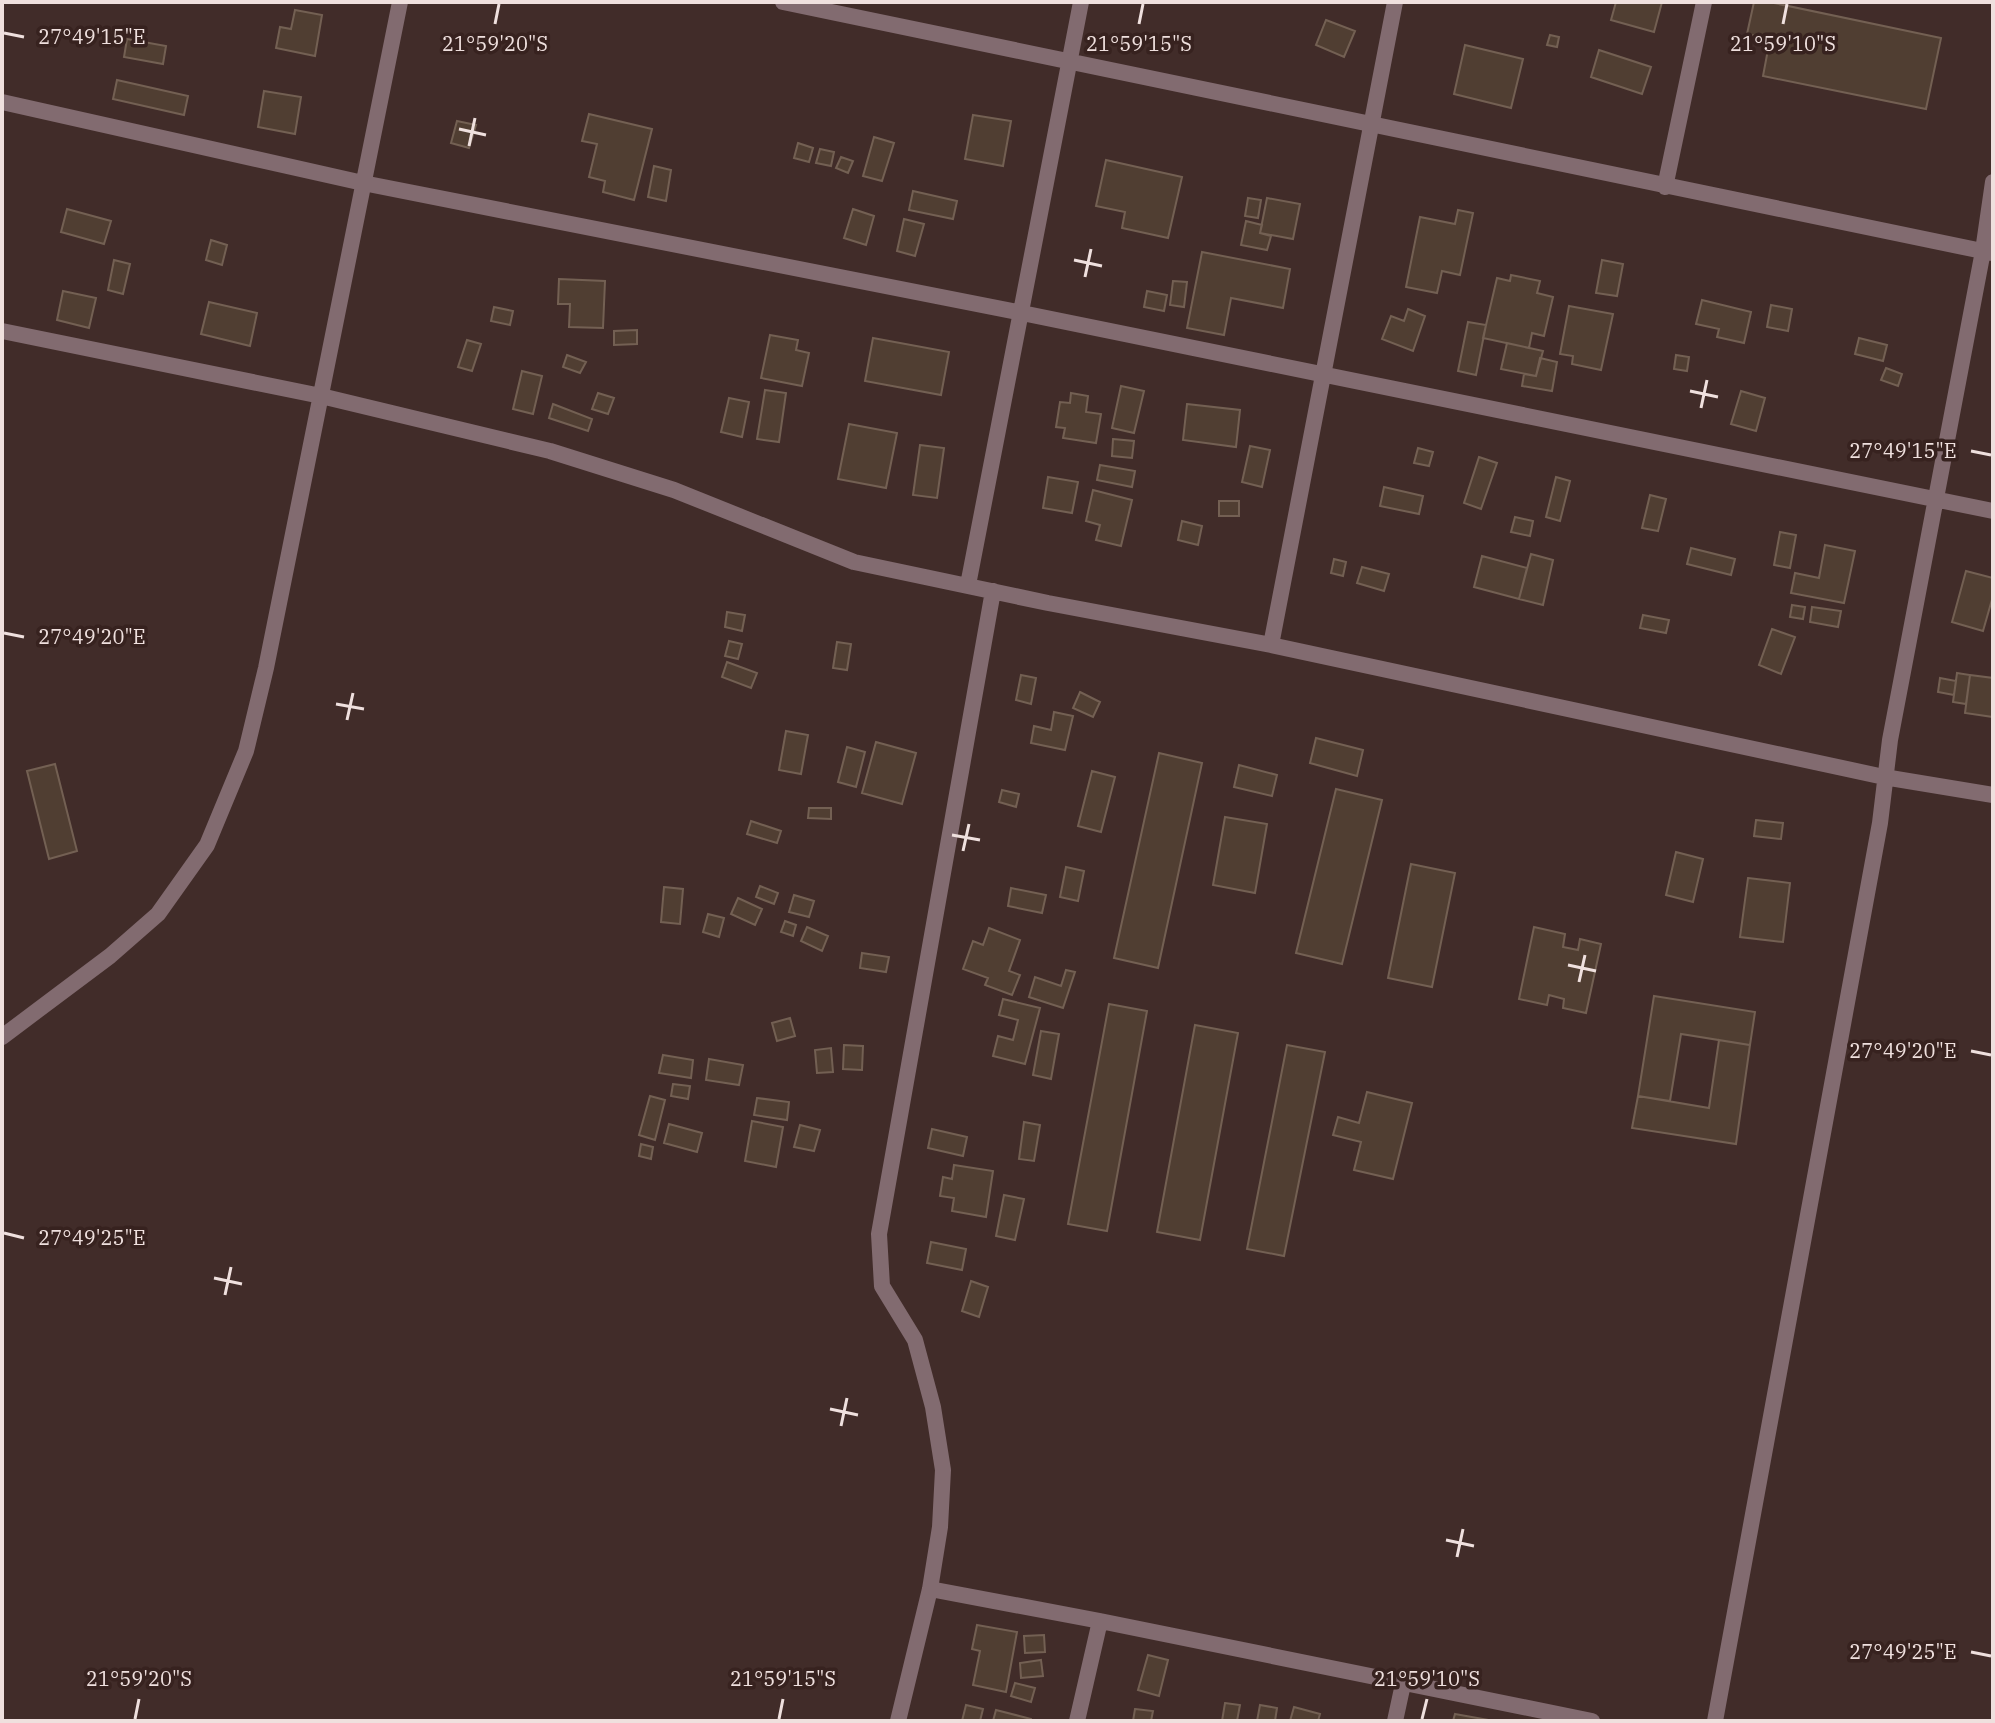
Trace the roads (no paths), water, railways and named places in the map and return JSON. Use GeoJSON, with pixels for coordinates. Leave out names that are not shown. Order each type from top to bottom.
{"type":"FeatureCollection","features":[{"type":"Feature","properties":{"kind":"street"},"geometry":{"type":"LineString","coordinates":[[2,1037],[110,956],[158,914],[207,845],[246,751],[266,668],[400,2]]}},
{"type":"Feature","properties":{"kind":"street"},"geometry":{"type":"LineString","coordinates":[[783,2],[1988,252]]}},
{"type":"Feature","properties":{"kind":"street"},"geometry":{"type":"LineString","coordinates":[[968,585],[1081,2]]}},
{"type":"Feature","properties":{"kind":"street"},"geometry":{"type":"LineString","coordinates":[[1271,645],[1395,2]]}},
{"type":"Feature","properties":{"kind":"street"},"geometry":{"type":"LineString","coordinates":[[1665,187],[1704,2]]}},
{"type":"Feature","properties":{"kind":"street"},"geometry":{"type":"LineString","coordinates":[[2,102],[363,183],[1022,313],[1993,511]]}},
{"type":"Feature","properties":{"kind":"street"},"geometry":{"type":"LineString","coordinates":[[1715,1721],[1880,823],[1884,777],[1936,499],[1988,252],[1993,182]]}},
{"type":"Feature","properties":{"kind":"street"},"geometry":{"type":"LineString","coordinates":[[2,331],[321,396],[550,451],[674,490],[854,562],[1271,645],[1884,777],[1993,795]]}},
{"type":"Feature","properties":{"kind":"street"},"geometry":{"type":"LineString","coordinates":[[898,1721],[930,1589],[940,1527],[943,1470],[933,1407],[915,1340],[882,1286],[879,1234],[993,591]]}},
{"type":"Feature","properties":{"kind":"street"},"geometry":{"type":"LineString","coordinates":[[930,1589],[1592,1721]]}},
{"type":"Feature","properties":{"kind":"street"},"geometry":{"type":"LineString","coordinates":[[1077,1721],[1100,1621]]}},
{"type":"Feature","properties":{"kind":"street"},"geometry":{"type":"LineString","coordinates":[[1395,1721],[1403,1684]]}}]}
